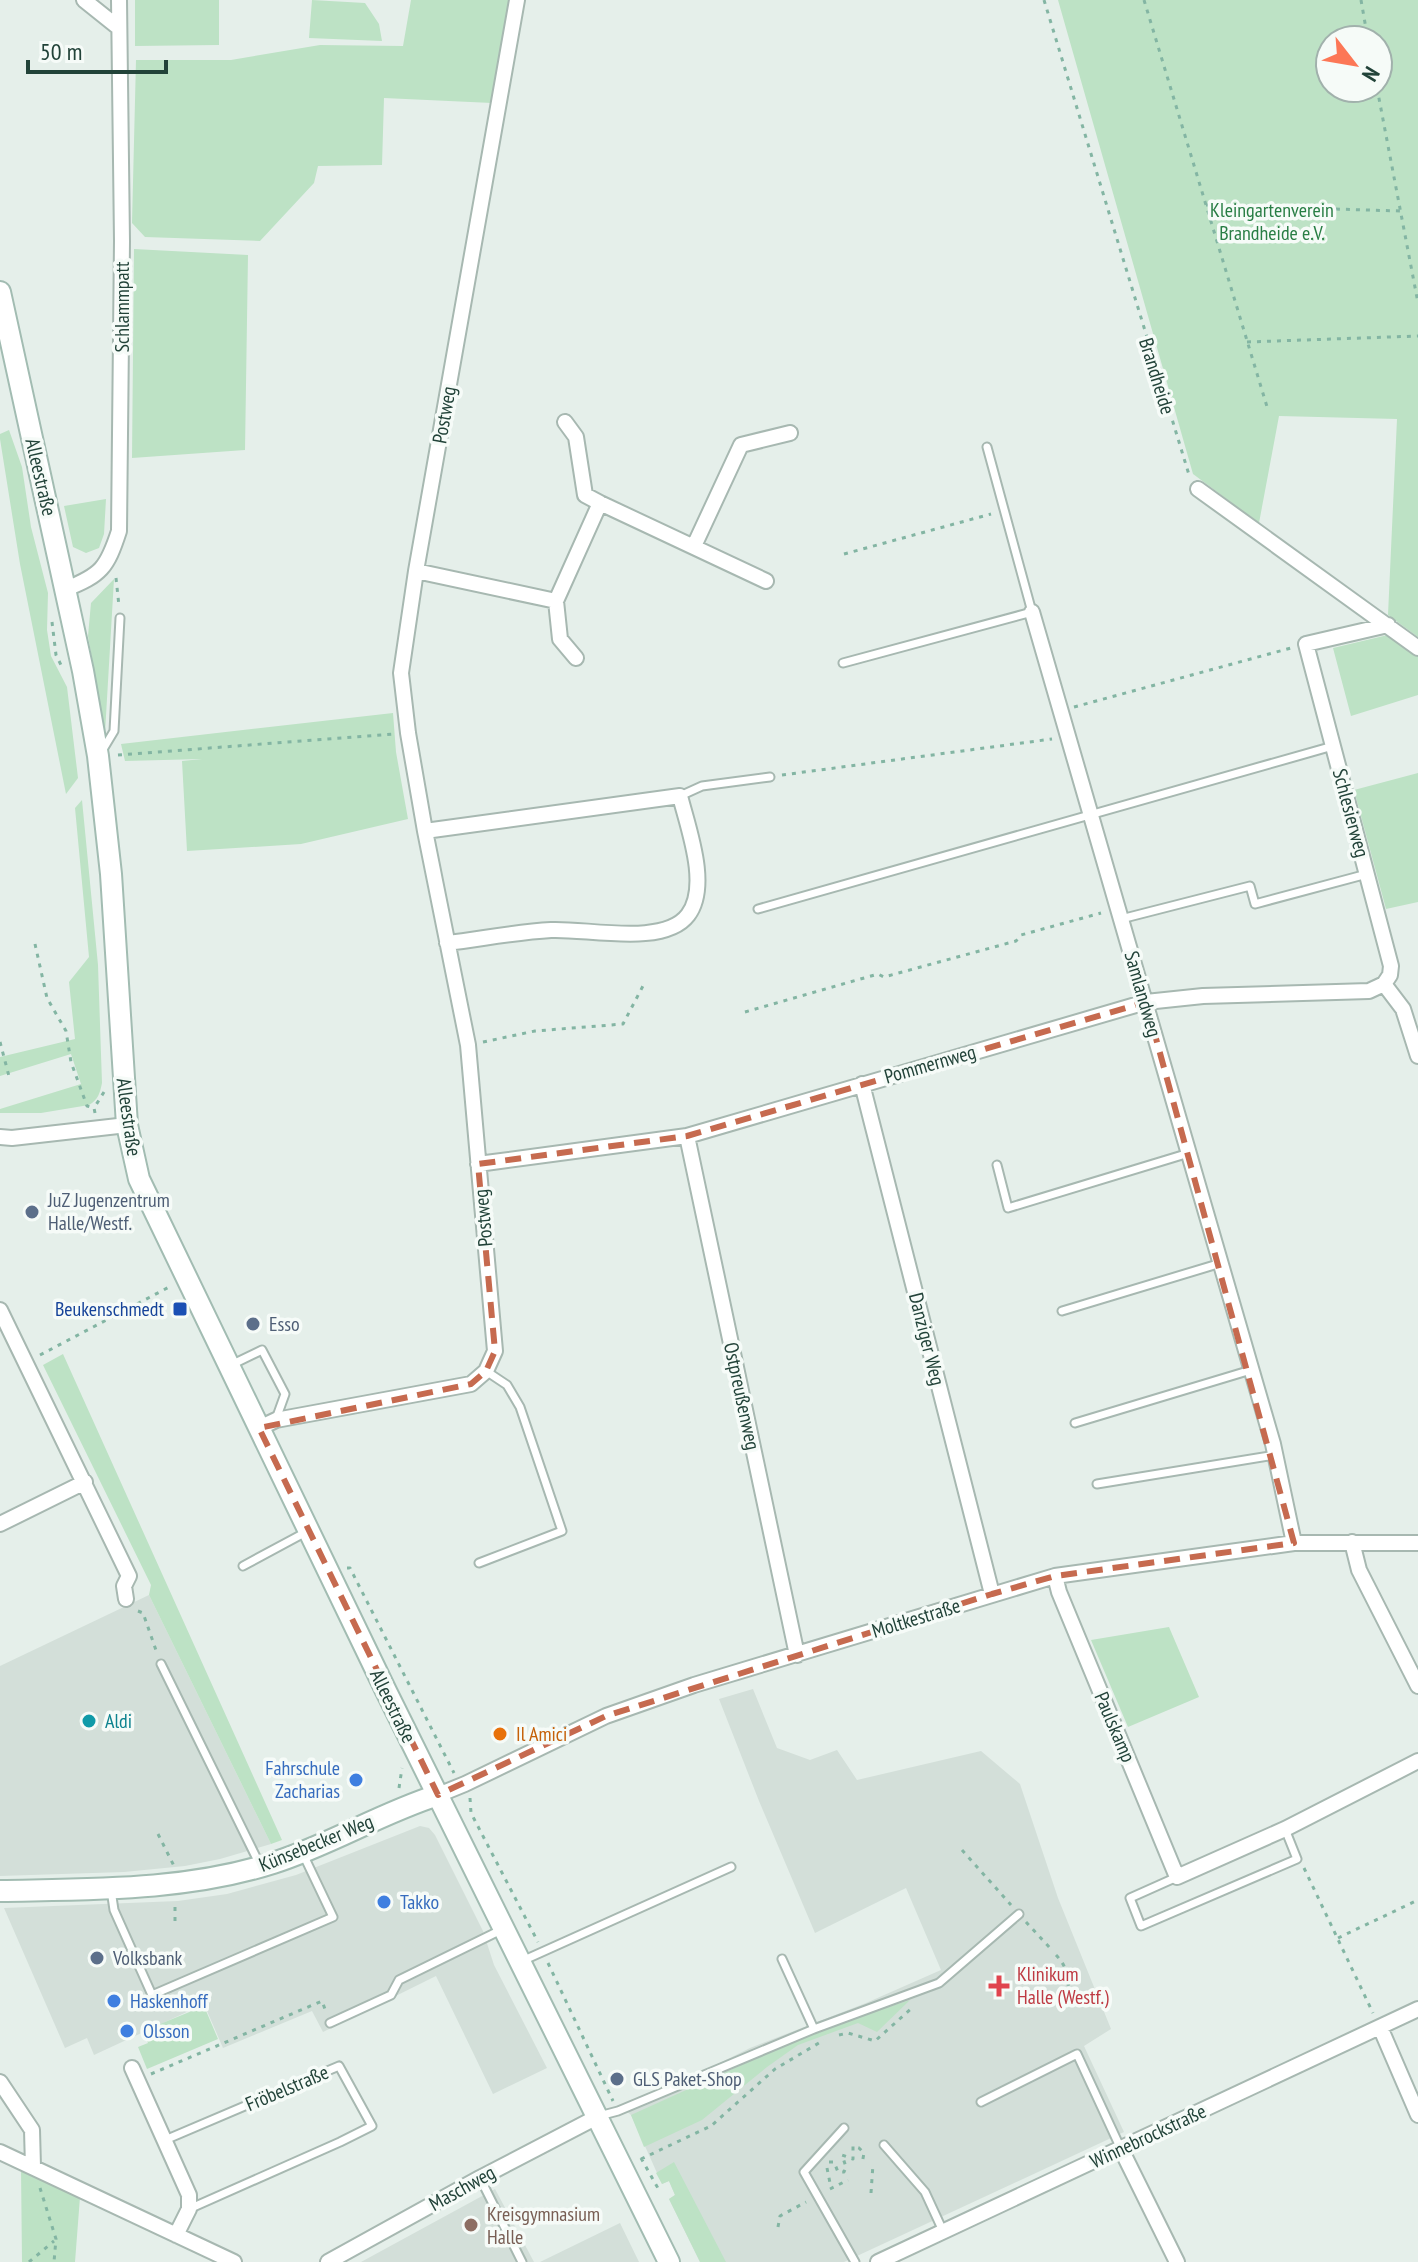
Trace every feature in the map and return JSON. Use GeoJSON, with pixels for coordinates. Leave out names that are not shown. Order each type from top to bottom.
{"type":"FeatureCollection","features":[{"type":"Feature","properties":{"kind":"street"},"geometry":{"type":"LineString","coordinates":[[84,0],[119,28]]}},
{"type":"Feature","properties":{"kind":"street","name":"Schlammpatt"},"geometry":{"type":"LineString","coordinates":[[111,557],[119,531],[121,500],[119,0]]}},
{"type":"Feature","properties":{"kind":"street","name":"Postweg"},"geometry":{"type":"LineString","coordinates":[[486,1371],[495,1351],[468,1045],[425,831],[401,673],[416,571],[517,0]]}},
{"type":"Feature","properties":{"kind":"street","name":"Alleestraße"},"geometry":{"type":"LineString","coordinates":[[0,292],[66,589],[98,756],[111,874],[127,1125],[139,1179],[229,1366],[268,1424],[323,1561],[597,2117],[632,2164],[669,2262]]}},
{"type":"Feature","properties":{"kind":"street"},"geometry":{"type":"LineString","coordinates":[[565,422],[576,437],[585,495],[766,581]]}},
{"type":"Feature","properties":{"kind":"street"},"geometry":{"type":"LineString","coordinates":[[694,546],[741,445],[790,433]]}},
{"type":"Feature","properties":{"kind":"street"},"geometry":{"type":"LineString","coordinates":[[1198,489],[1418,648]]}},
{"type":"Feature","properties":{"kind":"street"},"geometry":{"type":"LineString","coordinates":[[576,658],[560,639],[556,601],[600,503]]}},
{"type":"Feature","properties":{"kind":"street"},"geometry":{"type":"LineString","coordinates":[[66,589],[93,578],[111,557]]}},
{"type":"Feature","properties":{"kind":"street"},"geometry":{"type":"LineString","coordinates":[[416,571],[556,601]]}},
{"type":"Feature","properties":{"kind":"street","name":"Samlandweg"},"geometry":{"type":"LineString","coordinates":[[1032,612],[1221,1263],[1275,1455],[1294,1543]]}},
{"type":"Feature","properties":{"kind":"street"},"geometry":{"type":"LineString","coordinates":[[1306,644],[1388,625]]}},
{"type":"Feature","properties":{"kind":"street","name":"Schlesierweg"},"geometry":{"type":"LineString","coordinates":[[1306,644],[1391,966],[1384,984]]}},
{"type":"Feature","properties":{"kind":"street"},"geometry":{"type":"LineString","coordinates":[[425,831],[680,796],[696,861],[695,899],[688,916],[674,927],[656,932],[627,933],[552,930],[447,943]]}},
{"type":"Feature","properties":{"kind":"street"},"geometry":{"type":"LineString","coordinates":[[1384,984],[1403,1009],[1418,1056]]}},
{"type":"Feature","properties":{"kind":"street","name":"Pommernweg"},"geometry":{"type":"LineString","coordinates":[[478,1164],[687,1136],[1146,1002],[1203,996],[1369,991],[1384,984]]}},
{"type":"Feature","properties":{"kind":"street","name":"Danziger Weg"},"geometry":{"type":"LineString","coordinates":[[862,1084],[992,1594]]}},
{"type":"Feature","properties":{"kind":"street"},"geometry":{"type":"LineString","coordinates":[[0,1137],[127,1125]]}},
{"type":"Feature","properties":{"kind":"street","name":"Ostpreußenweg"},"geometry":{"type":"LineString","coordinates":[[687,1136],[797,1655]]}},
{"type":"Feature","properties":{"kind":"street"},"geometry":{"type":"LineString","coordinates":[[0,1310],[129,1576],[124,1586],[126,1599]]}},
{"type":"Feature","properties":{"kind":"street"},"geometry":{"type":"LineString","coordinates":[[268,1424],[471,1384],[486,1371]]}},
{"type":"Feature","properties":{"kind":"street"},"geometry":{"type":"LineString","coordinates":[[0,1524],[85,1482]]}},
{"type":"Feature","properties":{"kind":"street"},"geometry":{"type":"LineString","coordinates":[[1352,1542],[1359,1570],[1418,1686]]}},
{"type":"Feature","properties":{"kind":"street","name":"Moltkestraße"},"geometry":{"type":"LineString","coordinates":[[438,1795],[606,1716],[694,1685],[1055,1576],[1294,1543],[1418,1543]]}},
{"type":"Feature","properties":{"kind":"street","name":"Paulskamp"},"geometry":{"type":"LineString","coordinates":[[1055,1576],[1177,1877]]}},
{"type":"Feature","properties":{"kind":"street"},"geometry":{"type":"LineString","coordinates":[[1177,1877],[1285,1829],[1418,1761]]}},
{"type":"Feature","properties":{"kind":"street","name":"Künsebecker Weg"},"geometry":{"type":"LineString","coordinates":[[0,1891],[176,1885],[261,1866],[302,1852],[407,1805],[438,1795]]}},
{"type":"Feature","properties":{"kind":"street","name":"Winnebrockstraße"},"geometry":{"type":"LineString","coordinates":[[878,2262],[1418,2009]]}},
{"type":"Feature","properties":{"kind":"street"},"geometry":{"type":"LineString","coordinates":[[1380,2027],[1418,2115]]}},
{"type":"Feature","properties":{"kind":"street"},"geometry":{"type":"LineString","coordinates":[[135,2074],[189,2195],[189,2209],[176,2235]]}},
{"type":"Feature","properties":{"kind":"street"},"geometry":{"type":"LineString","coordinates":[[0,2082],[32,2130],[33,2167]]}},
{"type":"Feature","properties":{"kind":"street","name":"Maschweg"},"geometry":{"type":"LineString","coordinates":[[328,2262],[597,2117]]}},
{"type":"Feature","properties":{"kind":"street"},"geometry":{"type":"LineString","coordinates":[[1121,2149],[1177,2262]]}},
{"type":"Feature","properties":{"kind":"street"},"geometry":{"type":"LineString","coordinates":[[0,2152],[176,2235],[217,2258],[234,2262]]}},
{"type":"Feature","properties":{"kind":"lane","name":"Samlandweg"},"geometry":{"type":"LineString","coordinates":[[987,447],[1032,612]]}},
{"type":"Feature","properties":{"kind":"lane"},"geometry":{"type":"LineString","coordinates":[[843,663],[1032,612]]}},
{"type":"Feature","properties":{"kind":"lane"},"geometry":{"type":"LineString","coordinates":[[98,756],[114,731],[120,618]]}},
{"type":"Feature","properties":{"kind":"lane"},"geometry":{"type":"LineString","coordinates":[[758,909],[1333,746]]}},
{"type":"Feature","properties":{"kind":"lane"},"geometry":{"type":"LineString","coordinates":[[680,796],[702,786],[770,777]]}},
{"type":"Feature","properties":{"kind":"lane"},"geometry":{"type":"LineString","coordinates":[[1120,914],[1250,886],[1255,904],[1367,874]]}},
{"type":"Feature","properties":{"kind":"lane"},"geometry":{"type":"LineString","coordinates":[[997,1165],[1008,1208],[1189,1153]]}},
{"type":"Feature","properties":{"kind":"lane"},"geometry":{"type":"LineString","coordinates":[[1062,1311],[1221,1263]]}},
{"type":"Feature","properties":{"kind":"lane"},"geometry":{"type":"LineString","coordinates":[[229,1366],[262,1350],[285,1394],[268,1424]]}},
{"type":"Feature","properties":{"kind":"lane"},"geometry":{"type":"LineString","coordinates":[[1075,1423],[1251,1370]]}},
{"type":"Feature","properties":{"kind":"lane"},"geometry":{"type":"LineString","coordinates":[[479,1563],[562,1531],[520,1407],[507,1385],[486,1371]]}},
{"type":"Feature","properties":{"kind":"lane"},"geometry":{"type":"LineString","coordinates":[[1097,1484],[1275,1455]]}},
{"type":"Feature","properties":{"kind":"lane"},"geometry":{"type":"LineString","coordinates":[[243,1566],[309,1530]]}},
{"type":"Feature","properties":{"kind":"lane"},"geometry":{"type":"LineString","coordinates":[[161,1664],[261,1866]]}},
{"type":"Feature","properties":{"kind":"lane"},"geometry":{"type":"LineString","coordinates":[[1177,1877],[1130,1898],[1141,1926],[1297,1859],[1285,1829]]}},
{"type":"Feature","properties":{"kind":"lane"},"geometry":{"type":"LineString","coordinates":[[110,1888],[114,1910],[152,1995],[333,1917],[302,1852]]}},
{"type":"Feature","properties":{"kind":"lane"},"geometry":{"type":"LineString","coordinates":[[520,1961],[731,1867]]}},
{"type":"Feature","properties":{"kind":"lane"},"geometry":{"type":"LineString","coordinates":[[597,2117],[814,2029],[939,1983],[1019,1914]]}},
{"type":"Feature","properties":{"kind":"lane"},"geometry":{"type":"LineString","coordinates":[[330,2023],[391,1995],[399,1980],[504,1929]]}},
{"type":"Feature","properties":{"kind":"lane"},"geometry":{"type":"LineString","coordinates":[[782,1959],[814,2029]]}},
{"type":"Feature","properties":{"kind":"lane"},"geometry":{"type":"LineString","coordinates":[[981,2102],[1077,2054],[1121,2149]]}},
{"type":"Feature","properties":{"kind":"lane","name":"Fröbelstraße"},"geometry":{"type":"LineString","coordinates":[[165,2140],[339,2066],[372,2126],[189,2209]]}},
{"type":"Feature","properties":{"kind":"lane"},"geometry":{"type":"LineString","coordinates":[[844,2128],[804,2172],[855,2262]]}},
{"type":"Feature","properties":{"kind":"lane"},"geometry":{"type":"LineString","coordinates":[[884,2145],[925,2192],[943,2231]]}},
{"type":"Feature","properties":{"kind":"lane"},"geometry":{"type":"LineString","coordinates":[[480,2178],[522,2262]]}},
{"type":"Feature","properties":{"kind":"path","name":"Brandheide"},"geometry":{"type":"LineString","coordinates":[[1044,0],[1187,475],[1198,489]]}},
{"type":"Feature","properties":{"kind":"path"},"geometry":{"type":"LineString","coordinates":[[1144,0],[1268,410]]}},
{"type":"Feature","properties":{"kind":"path"},"geometry":{"type":"LineString","coordinates":[[1361,0],[1365,24]]}},
{"type":"Feature","properties":{"kind":"path"},"geometry":{"type":"LineString","coordinates":[[1380,104],[1418,303]]}},
{"type":"Feature","properties":{"kind":"path"},"geometry":{"type":"LineString","coordinates":[[1206,205],[1400,211]]}},
{"type":"Feature","properties":{"kind":"path"},"geometry":{"type":"LineString","coordinates":[[1247,342],[1418,336]]}},
{"type":"Feature","properties":{"kind":"path"},"geometry":{"type":"LineString","coordinates":[[844,554],[1003,511]]}},
{"type":"Feature","properties":{"kind":"path"},"geometry":{"type":"LineString","coordinates":[[111,557],[120,618]]}},
{"type":"Feature","properties":{"kind":"path"},"geometry":{"type":"LineString","coordinates":[[1060,710],[1306,644]]}},
{"type":"Feature","properties":{"kind":"path"},"geometry":{"type":"LineString","coordinates":[[98,756],[408,733]]}},
{"type":"Feature","properties":{"kind":"path"},"geometry":{"type":"LineString","coordinates":[[770,777],[1068,737]]}},
{"type":"Feature","properties":{"kind":"path"},"geometry":{"type":"LineString","coordinates":[[745,1012],[878,974],[884,977],[1016,941],[1021,935],[1120,914]]}},
{"type":"Feature","properties":{"kind":"path"},"geometry":{"type":"LineString","coordinates":[[35,944],[47,998],[66,1031],[71,1062],[87,1106],[94,1108]]}},
{"type":"Feature","properties":{"kind":"path"},"geometry":{"type":"LineString","coordinates":[[468,1045],[535,1031],[623,1024],[644,984]]}},
{"type":"Feature","properties":{"kind":"path"},"geometry":{"type":"LineString","coordinates":[[0,1042],[10,1080]]}},
{"type":"Feature","properties":{"kind":"path"},"geometry":{"type":"LineString","coordinates":[[97,1130],[94,1108],[103,1098],[106,1087]]}},
{"type":"Feature","properties":{"kind":"path"},"geometry":{"type":"LineString","coordinates":[[26,1363],[185,1278]]}},
{"type":"Feature","properties":{"kind":"path"},"geometry":{"type":"LineString","coordinates":[[323,1561],[350,1568],[451,1770],[460,1775],[465,1784],[470,1796],[471,1813],[543,1952],[618,2111]]}},
{"type":"Feature","properties":{"kind":"path"},"geometry":{"type":"LineString","coordinates":[[126,1599],[134,1611],[143,1613],[161,1664]]}},
{"type":"Feature","properties":{"kind":"path"},"geometry":{"type":"LineString","coordinates":[[962,1850],[1051,1949]]}},
{"type":"Feature","properties":{"kind":"path"},"geometry":{"type":"LineString","coordinates":[[1297,1859],[1380,2027]]}},
{"type":"Feature","properties":{"kind":"path"},"geometry":{"type":"LineString","coordinates":[[1337,1938],[1418,1900]]}},
{"type":"Feature","properties":{"kind":"path"},"geometry":{"type":"LineString","coordinates":[[1056,1955],[1065,1965],[1070,1982],[1065,2007]]}},
{"type":"Feature","properties":{"kind":"path"},"geometry":{"type":"LineString","coordinates":[[632,2164],[711,2126],[775,2069],[830,2037],[848,2033],[875,2041],[939,1983]]}},
{"type":"Feature","properties":{"kind":"path"},"geometry":{"type":"LineString","coordinates":[[135,2074],[322,2001],[330,2023]]}},
{"type":"Feature","properties":{"kind":"path"},"geometry":{"type":"LineString","coordinates":[[848,2180],[831,2188],[826,2169],[828,2162],[834,2162],[838,2172],[844,2172],[846,2167],[842,2155],[853,2159],[853,2146],[864,2153],[862,2164]]}},
{"type":"Feature","properties":{"kind":"path"},"geometry":{"type":"LineString","coordinates":[[632,2164],[635,2147]]}},
{"type":"Feature","properties":{"kind":"path"},"geometry":{"type":"LineString","coordinates":[[632,2164],[659,2190]]}},
{"type":"Feature","properties":{"kind":"path"},"geometry":{"type":"LineString","coordinates":[[871,2193],[873,2164]]}},
{"type":"Feature","properties":{"kind":"path"},"geometry":{"type":"LineString","coordinates":[[33,2167],[56,2239],[54,2262]]}},
{"type":"Feature","properties":{"kind":"path"},"geometry":{"type":"LineString","coordinates":[[778,2227],[780,2216],[817,2196]]}},
{"type":"Feature","properties":{"kind":"path"},"geometry":{"type":"LineString","coordinates":[[29,2262],[56,2239]]}},
{"type":"Feature","properties":{"kind":"highlighted area"},"geometry":{"type":"Polygon","coordinates":[[[1146,1002],[1294,1543],[1055,1576],[992,1594],[606,1716],[438,1795],[259,1428],[471,1384],[486,1371],[495,1351],[478,1164],[687,1136],[1146,1002]]]}},
{"type":"Feature","properties":{"kind":"shaded area"},"geometry":{"type":"Polygon","coordinates":[[[149,1595],[271,1844],[185,1866],[124,1872],[0,1876],[0,1666],[149,1595]]]}},
{"type":"Feature","properties":{"kind":"shaded area","name":"Klinikum Halle (Westf.)"},"geometry":{"type":"Polygon","coordinates":[[[753,1689],[777,1748],[810,1760],[837,1750],[857,1780],[981,1751],[1020,1784],[1058,1898],[1111,2029],[1084,2046],[1124,2132],[844,2262],[700,2262],[669,2199],[675,2195],[669,2181],[662,2184],[631,2115],[625,2110],[750,2048],[941,1970],[906,1888],[815,1933],[719,1699],[753,1689]]]}},
{"type":"Feature","properties":{"kind":"shaded area"},"geometry":{"type":"Polygon","coordinates":[[[420,1826],[429,1828],[435,1835],[483,1931],[494,1965],[547,2068],[493,2094],[436,1976],[323,2032],[312,2011],[223,2048],[204,2004],[94,2055],[87,2038],[65,2048],[4,1908],[178,1901],[227,1894],[296,1875],[420,1826]]]}},
{"type":"Feature","properties":{"kind":"shaded area","name":"Kreisgymnasium Halle"},"geometry":{"type":"Polygon","coordinates":[[[495,2189],[534,2262],[361,2262],[495,2189]]]}},
{"type":"Feature","properties":{"kind":"shaded area","name":"Kreisgymnasium Halle"},"geometry":{"type":"Polygon","coordinates":[[[620,2223],[639,2262],[540,2262],[620,2223]]]}},
{"type":"Feature","properties":{"kind":"green space"},"geometry":{"type":"Polygon","coordinates":[[[135,0],[219,0],[219,45],[135,46],[135,0]]]}},
{"type":"Feature","properties":{"kind":"green space"},"geometry":{"type":"Polygon","coordinates":[[[312,0],[365,3],[379,24],[382,41],[309,38],[312,0]]]}},
{"type":"Feature","properties":{"kind":"green space"},"geometry":{"type":"Polygon","coordinates":[[[411,0],[510,0],[492,103],[384,98],[382,165],[318,166],[314,183],[260,241],[145,237],[132,223],[136,60],[231,60],[320,45],[403,46],[411,0]]]}},
{"type":"Feature","properties":{"kind":"green space","name":"Kleingartenverein Brandheide e.V."},"geometry":{"type":"Polygon","coordinates":[[[1058,0],[1418,0],[1418,637],[1388,615],[1397,419],[1279,416],[1259,523],[1193,474],[1058,0]]]}},
{"type":"Feature","properties":{"kind":"green space"},"geometry":{"type":"Polygon","coordinates":[[[134,249],[248,255],[245,450],[132,458],[134,249]]]}},
{"type":"Feature","properties":{"kind":"green space"},"geometry":{"type":"Polygon","coordinates":[[[9,430],[22,467],[31,527],[48,593],[47,630],[51,656],[67,687],[78,778],[66,794],[20,564],[0,439],[0,434],[9,430]]]}},
{"type":"Feature","properties":{"kind":"green space"},"geometry":{"type":"Polygon","coordinates":[[[106,499],[104,534],[99,548],[86,553],[73,547],[64,506],[106,499]]]}},
{"type":"Feature","properties":{"kind":"green space"},"geometry":{"type":"Polygon","coordinates":[[[114,579],[105,733],[88,636],[91,603],[114,579]]]}},
{"type":"Feature","properties":{"kind":"green space"},"geometry":{"type":"Polygon","coordinates":[[[1392,634],[1418,654],[1418,695],[1351,716],[1333,648],[1392,634]]]}},
{"type":"Feature","properties":{"kind":"green space"},"geometry":{"type":"Polygon","coordinates":[[[393,713],[396,752],[408,819],[301,844],[187,851],[182,761],[202,759],[125,761],[121,744],[393,713]]]}},
{"type":"Feature","properties":{"kind":"green space"},"geometry":{"type":"Polygon","coordinates":[[[1418,773],[1418,902],[1386,909],[1354,790],[1418,773]]]}},
{"type":"Feature","properties":{"kind":"green space"},"geometry":{"type":"Polygon","coordinates":[[[82,800],[98,965],[102,1083],[97,1098],[89,1105],[41,1113],[0,1113],[0,1109],[81,1084],[71,1054],[0,1076],[0,1057],[75,1039],[69,982],[89,957],[75,808],[82,800]]]}},
{"type":"Feature","properties":{"kind":"green space"},"geometry":{"type":"Polygon","coordinates":[[[63,1354],[282,1840],[271,1844],[149,1595],[151,1585],[43,1365],[63,1354]]]}},
{"type":"Feature","properties":{"kind":"green space"},"geometry":{"type":"Polygon","coordinates":[[[1169,1627],[1199,1697],[1128,1727],[1091,1640],[1169,1627]]]}},
{"type":"Feature","properties":{"kind":"green space"},"geometry":{"type":"Polygon","coordinates":[[[910,2000],[877,2032],[858,2023],[798,2045],[702,2120],[644,2147],[631,2115],[814,2032],[910,2000]]]}},
{"type":"Feature","properties":{"kind":"green space"},"geometry":{"type":"Polygon","coordinates":[[[204,2006],[218,2039],[147,2069],[138,2047],[148,2043],[143,2031],[204,2006]]]}},
{"type":"Feature","properties":{"kind":"green space"},"geometry":{"type":"Polygon","coordinates":[[[674,2162],[726,2262],[700,2262],[669,2199],[675,2195],[669,2181],[662,2184],[656,2173],[674,2162]]]}},
{"type":"Feature","properties":{"kind":"green space"},"geometry":{"type":"Polygon","coordinates":[[[21,2168],[80,2197],[75,2262],[22,2262],[21,2168]]]}},
{"type":"Feature","properties":{"kind":"place","name":"JuZ Jugenzentrum Halle/Westf."},"geometry":{"type":"Point","coordinates":[32,1212]}},
{"type":"Feature","properties":{"kind":"place","name":"Beukenschmedt"},"geometry":{"type":"Point","coordinates":[180,1309]}},
{"type":"Feature","properties":{"kind":"place","name":"Esso"},"geometry":{"type":"Point","coordinates":[253,1324]}},
{"type":"Feature","properties":{"kind":"place","name":"Aldi"},"geometry":{"type":"Point","coordinates":[89,1721]}},
{"type":"Feature","properties":{"kind":"place","name":"Il Amici"},"geometry":{"type":"Point","coordinates":[500,1734]}},
{"type":"Feature","properties":{"kind":"place","name":"Fahrschule Zacharias"},"geometry":{"type":"Point","coordinates":[356,1780]}},
{"type":"Feature","properties":{"kind":"place","name":"Takko"},"geometry":{"type":"Point","coordinates":[384,1902]}},
{"type":"Feature","properties":{"kind":"place","name":"Volksbank"},"geometry":{"type":"Point","coordinates":[97,1958]}},
{"type":"Feature","properties":{"kind":"place","name":"Klinikum Halle (Westf.)"},"geometry":{"type":"Point","coordinates":[999,1986]}},
{"type":"Feature","properties":{"kind":"place","name":"Haskenhoff"},"geometry":{"type":"Point","coordinates":[114,2001]}},
{"type":"Feature","properties":{"kind":"place","name":"Olsson"},"geometry":{"type":"Point","coordinates":[127,2031]}},
{"type":"Feature","properties":{"kind":"place","name":"GLS Paket-Shop"},"geometry":{"type":"Point","coordinates":[617,2079]}},
{"type":"Feature","properties":{"kind":"place","name":"Kreisgymnasium Halle"},"geometry":{"type":"Point","coordinates":[471,2225]}}]}
